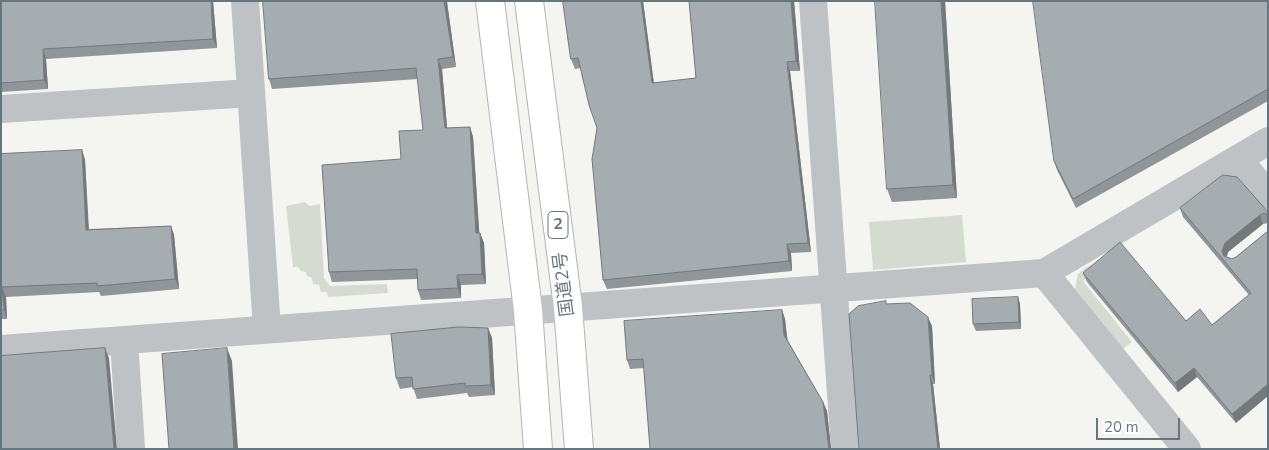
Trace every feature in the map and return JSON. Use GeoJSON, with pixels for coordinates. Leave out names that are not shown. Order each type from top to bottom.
{"type":"FeatureCollection","features":[{"type":"Feature","properties":{"kind":"highway"},"geometry":{"type":"LineString","coordinates":[[490,1],[528,310],[538,449]]}},
{"type":"Feature","properties":{"kind":"highway","name":"国道2号"},"geometry":{"type":"LineString","coordinates":[[529,1],[568,307],[579,449]]}},
{"type":"Feature","properties":{"kind":"street"},"geometry":{"type":"LineString","coordinates":[[245,1],[267,329]]}},
{"type":"Feature","properties":{"kind":"street"},"geometry":{"type":"LineString","coordinates":[[813,1],[845,449]]}},
{"type":"Feature","properties":{"kind":"street"},"geometry":{"type":"LineString","coordinates":[[1,109],[251,93]]}},
{"type":"Feature","properties":{"kind":"street"},"geometry":{"type":"LineString","coordinates":[[1,348],[1044,273],[1268,141]]}},
{"type":"Feature","properties":{"kind":"street"},"geometry":{"type":"LineString","coordinates":[[1238,159],[1268,195]]}},
{"type":"Feature","properties":{"kind":"street"},"geometry":{"type":"LineString","coordinates":[[1044,273],[1187,449]]}},
{"type":"Feature","properties":{"kind":"street"},"geometry":{"type":"LineString","coordinates":[[124,340],[131,449]]}},
{"type":"Feature","properties":{"kind":"shaded area"},"geometry":{"type":"Polygon","coordinates":[[[305,202],[310,206],[320,204],[324,278],[330,286],[387,284],[388,293],[328,297],[327,292],[321,292],[319,285],[313,284],[312,278],[307,276],[306,272],[301,271],[298,267],[293,267],[286,206],[305,202]]]}},
{"type":"Feature","properties":{"kind":"shaded area"},"geometry":{"type":"Polygon","coordinates":[[[962,215],[966,262],[873,270],[869,222],[962,215]]]}},
{"type":"Feature","properties":{"kind":"shaded area"},"geometry":{"type":"Polygon","coordinates":[[[1113,256],[1083,281],[1132,342],[1123,349],[1075,289],[1078,274],[1086,267],[1113,256]]]}},
{"type":"Feature","properties":{"kind":"building"},"geometry":{"type":"Polygon","coordinates":[[[1,1],[211,1],[213,39],[43,49],[44,80],[1,83],[1,1]]]}},
{"type":"Feature","properties":{"kind":"building"},"geometry":{"type":"Polygon","coordinates":[[[263,1],[444,1],[453,57],[438,59],[445,128],[470,127],[476,233],[480,233],[482,274],[457,275],[458,288],[418,290],[417,269],[329,272],[322,165],[401,159],[399,131],[423,130],[416,68],[269,79],[263,1]]]}},
{"type":"Feature","properties":{"kind":"building"},"geometry":{"type":"Polygon","coordinates":[[[563,1],[641,1],[652,83],[696,78],[689,1],[791,1],[796,61],[787,62],[808,243],[787,244],[789,261],[603,280],[592,159],[597,128],[589,105],[578,58],[571,59],[563,1]]]}},
{"type":"Feature","properties":{"kind":"building"},"geometry":{"type":"Polygon","coordinates":[[[875,1],[941,1],[953,185],[887,189],[875,1]]]}},
{"type":"Feature","properties":{"kind":"building"},"geometry":{"type":"Polygon","coordinates":[[[1033,1],[1268,1],[1268,89],[1073,199],[1054,161],[1033,1]]]}},
{"type":"Feature","properties":{"kind":"building"},"geometry":{"type":"Polygon","coordinates":[[[82,150],[86,230],[171,226],[175,279],[97,286],[97,283],[2,287],[4,310],[1,310],[1,154],[82,150]]]}},
{"type":"Feature","properties":{"kind":"building"},"geometry":{"type":"Polygon","coordinates":[[[1223,175],[1237,177],[1268,212],[1268,215],[1264,213],[1260,215],[1225,243],[1222,251],[1224,256],[1232,259],[1268,231],[1268,384],[1232,414],[1194,368],[1175,383],[1083,273],[1120,242],[1186,321],[1200,309],[1212,325],[1251,293],[1180,208],[1223,175]]]}},
{"type":"Feature","properties":{"kind":"building"},"geometry":{"type":"Polygon","coordinates":[[[1018,297],[1019,322],[973,324],[972,299],[1018,297]]]}},
{"type":"Feature","properties":{"kind":"building"},"geometry":{"type":"Polygon","coordinates":[[[886,301],[886,304],[910,303],[928,317],[932,375],[930,375],[938,449],[859,449],[849,314],[858,306],[886,301]]]}},
{"type":"Feature","properties":{"kind":"building"},"geometry":{"type":"Polygon","coordinates":[[[782,310],[784,335],[823,402],[829,449],[650,449],[643,359],[627,360],[624,321],[782,310]]]}},
{"type":"Feature","properties":{"kind":"building"},"geometry":{"type":"Polygon","coordinates":[[[459,327],[488,328],[491,385],[465,386],[465,383],[413,389],[412,377],[396,378],[391,334],[459,327]]]}},
{"type":"Feature","properties":{"kind":"building"},"geometry":{"type":"Polygon","coordinates":[[[105,348],[114,449],[1,449],[1,356],[105,348]]]}},
{"type":"Feature","properties":{"kind":"building"},"geometry":{"type":"Polygon","coordinates":[[[227,348],[234,449],[169,449],[162,354],[227,348]]]}}]}
